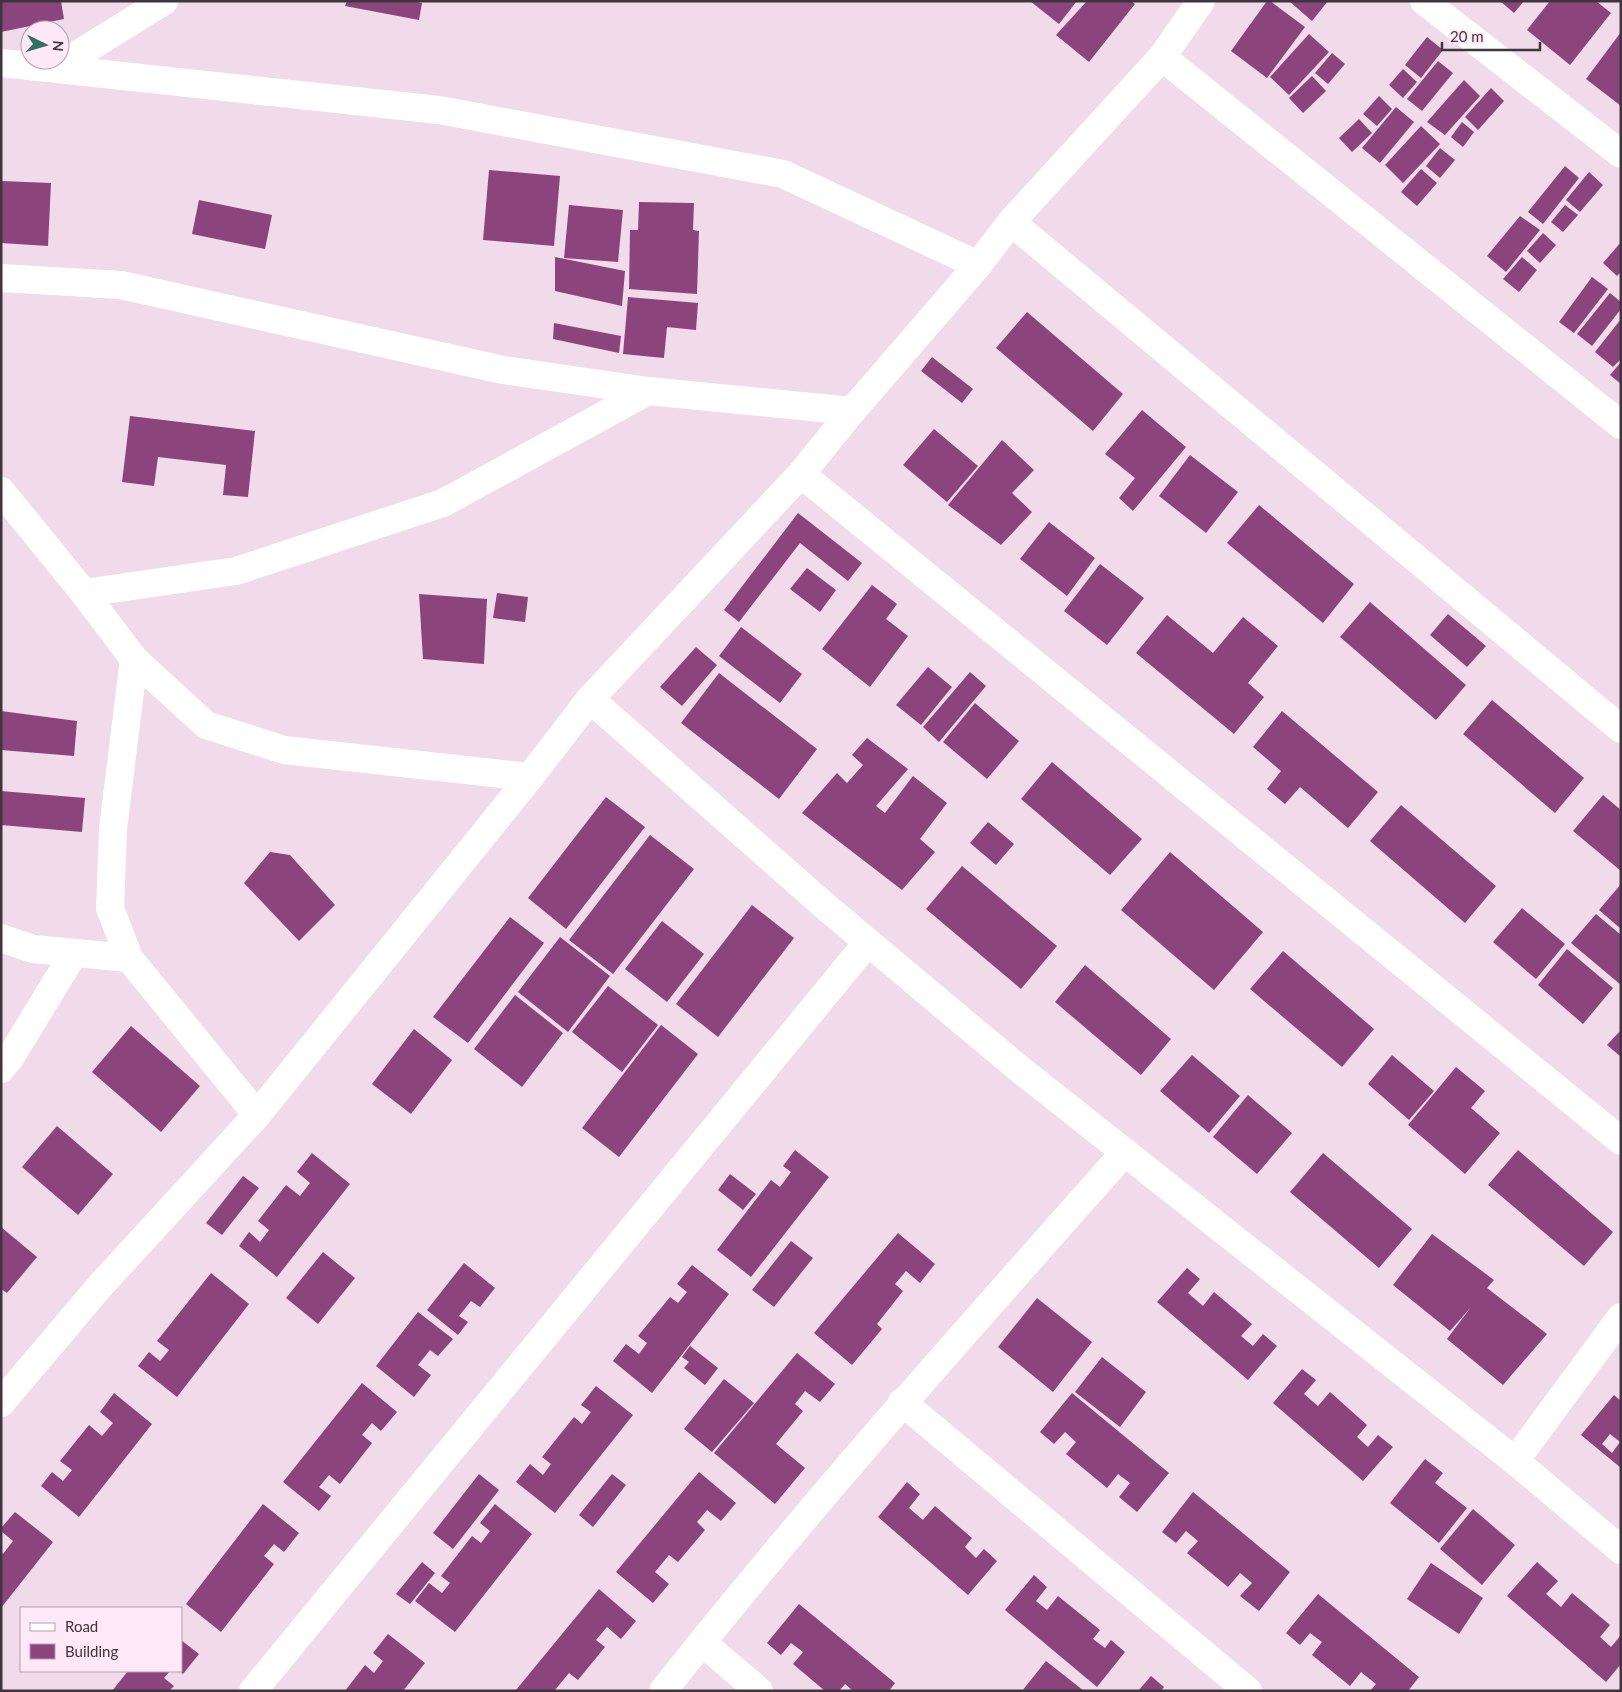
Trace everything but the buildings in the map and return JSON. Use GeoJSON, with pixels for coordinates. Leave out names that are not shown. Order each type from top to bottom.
{"type":"FeatureCollection","features":[{"type":"Feature","properties":{"kind":"street"},"geometry":{"type":"LineString","coordinates":[[70,59],[164,1]]}},
{"type":"Feature","properties":{"kind":"street"},"geometry":{"type":"LineString","coordinates":[[1,1403],[100,1286],[257,1115],[530,777],[590,699],[801,474],[852,411],[978,265],[1011,222],[1162,57],[1201,1]]}},
{"type":"Feature","properties":{"kind":"street"},"geometry":{"type":"LineString","coordinates":[[1424,1],[1621,154]]}},
{"type":"Feature","properties":{"kind":"street"},"geometry":{"type":"LineString","coordinates":[[1162,57],[1621,425]]}},
{"type":"Feature","properties":{"kind":"street"},"geometry":{"type":"LineString","coordinates":[[1,63],[20,65]]}},
{"type":"Feature","properties":{"kind":"street"},"geometry":{"type":"LineString","coordinates":[[70,70],[439,110],[783,174],[978,265]]}},
{"type":"Feature","properties":{"kind":"street"},"geometry":{"type":"LineString","coordinates":[[1011,222],[1621,729]]}},
{"type":"Feature","properties":{"kind":"street"},"geometry":{"type":"LineString","coordinates":[[1,278],[121,285],[503,370],[648,391],[852,411]]}},
{"type":"Feature","properties":{"kind":"street"},"geometry":{"type":"LineString","coordinates":[[84,593],[236,571],[443,502],[648,391]]}},
{"type":"Feature","properties":{"kind":"street"},"geometry":{"type":"LineString","coordinates":[[801,474],[1621,1141]]}},
{"type":"Feature","properties":{"kind":"street"},"geometry":{"type":"LineString","coordinates":[[1,491],[84,593],[134,659],[206,725],[284,750],[530,777]]}},
{"type":"Feature","properties":{"kind":"street"},"geometry":{"type":"LineString","coordinates":[[134,659],[114,830],[110,908],[129,958],[257,1115]]}},
{"type":"Feature","properties":{"kind":"street"},"geometry":{"type":"LineString","coordinates":[[590,699],[868,942],[1017,1067],[1515,1461],[1621,1550]]}},
{"type":"Feature","properties":{"kind":"street"},"geometry":{"type":"LineString","coordinates":[[1,938],[33,950],[129,958]]}},
{"type":"Feature","properties":{"kind":"street"},"geometry":{"type":"LineString","coordinates":[[253,1691],[868,942]]}},
{"type":"Feature","properties":{"kind":"street"},"geometry":{"type":"LineString","coordinates":[[1,958],[33,950]]}},
{"type":"Feature","properties":{"kind":"street"},"geometry":{"type":"LineString","coordinates":[[1,1069],[10,1058],[74,953]]}},
{"type":"Feature","properties":{"kind":"street"},"geometry":{"type":"LineString","coordinates":[[663,1691],[902,1402],[1125,1152]]}},
{"type":"Feature","properties":{"kind":"street"},"geometry":{"type":"LineString","coordinates":[[1515,1461],[1621,1317]]}},
{"type":"Feature","properties":{"kind":"street"},"geometry":{"type":"LineString","coordinates":[[902,1402],[1248,1691]]}},
{"type":"Feature","properties":{"kind":"street"},"geometry":{"type":"LineString","coordinates":[[702,1642],[759,1691]]}}]}
